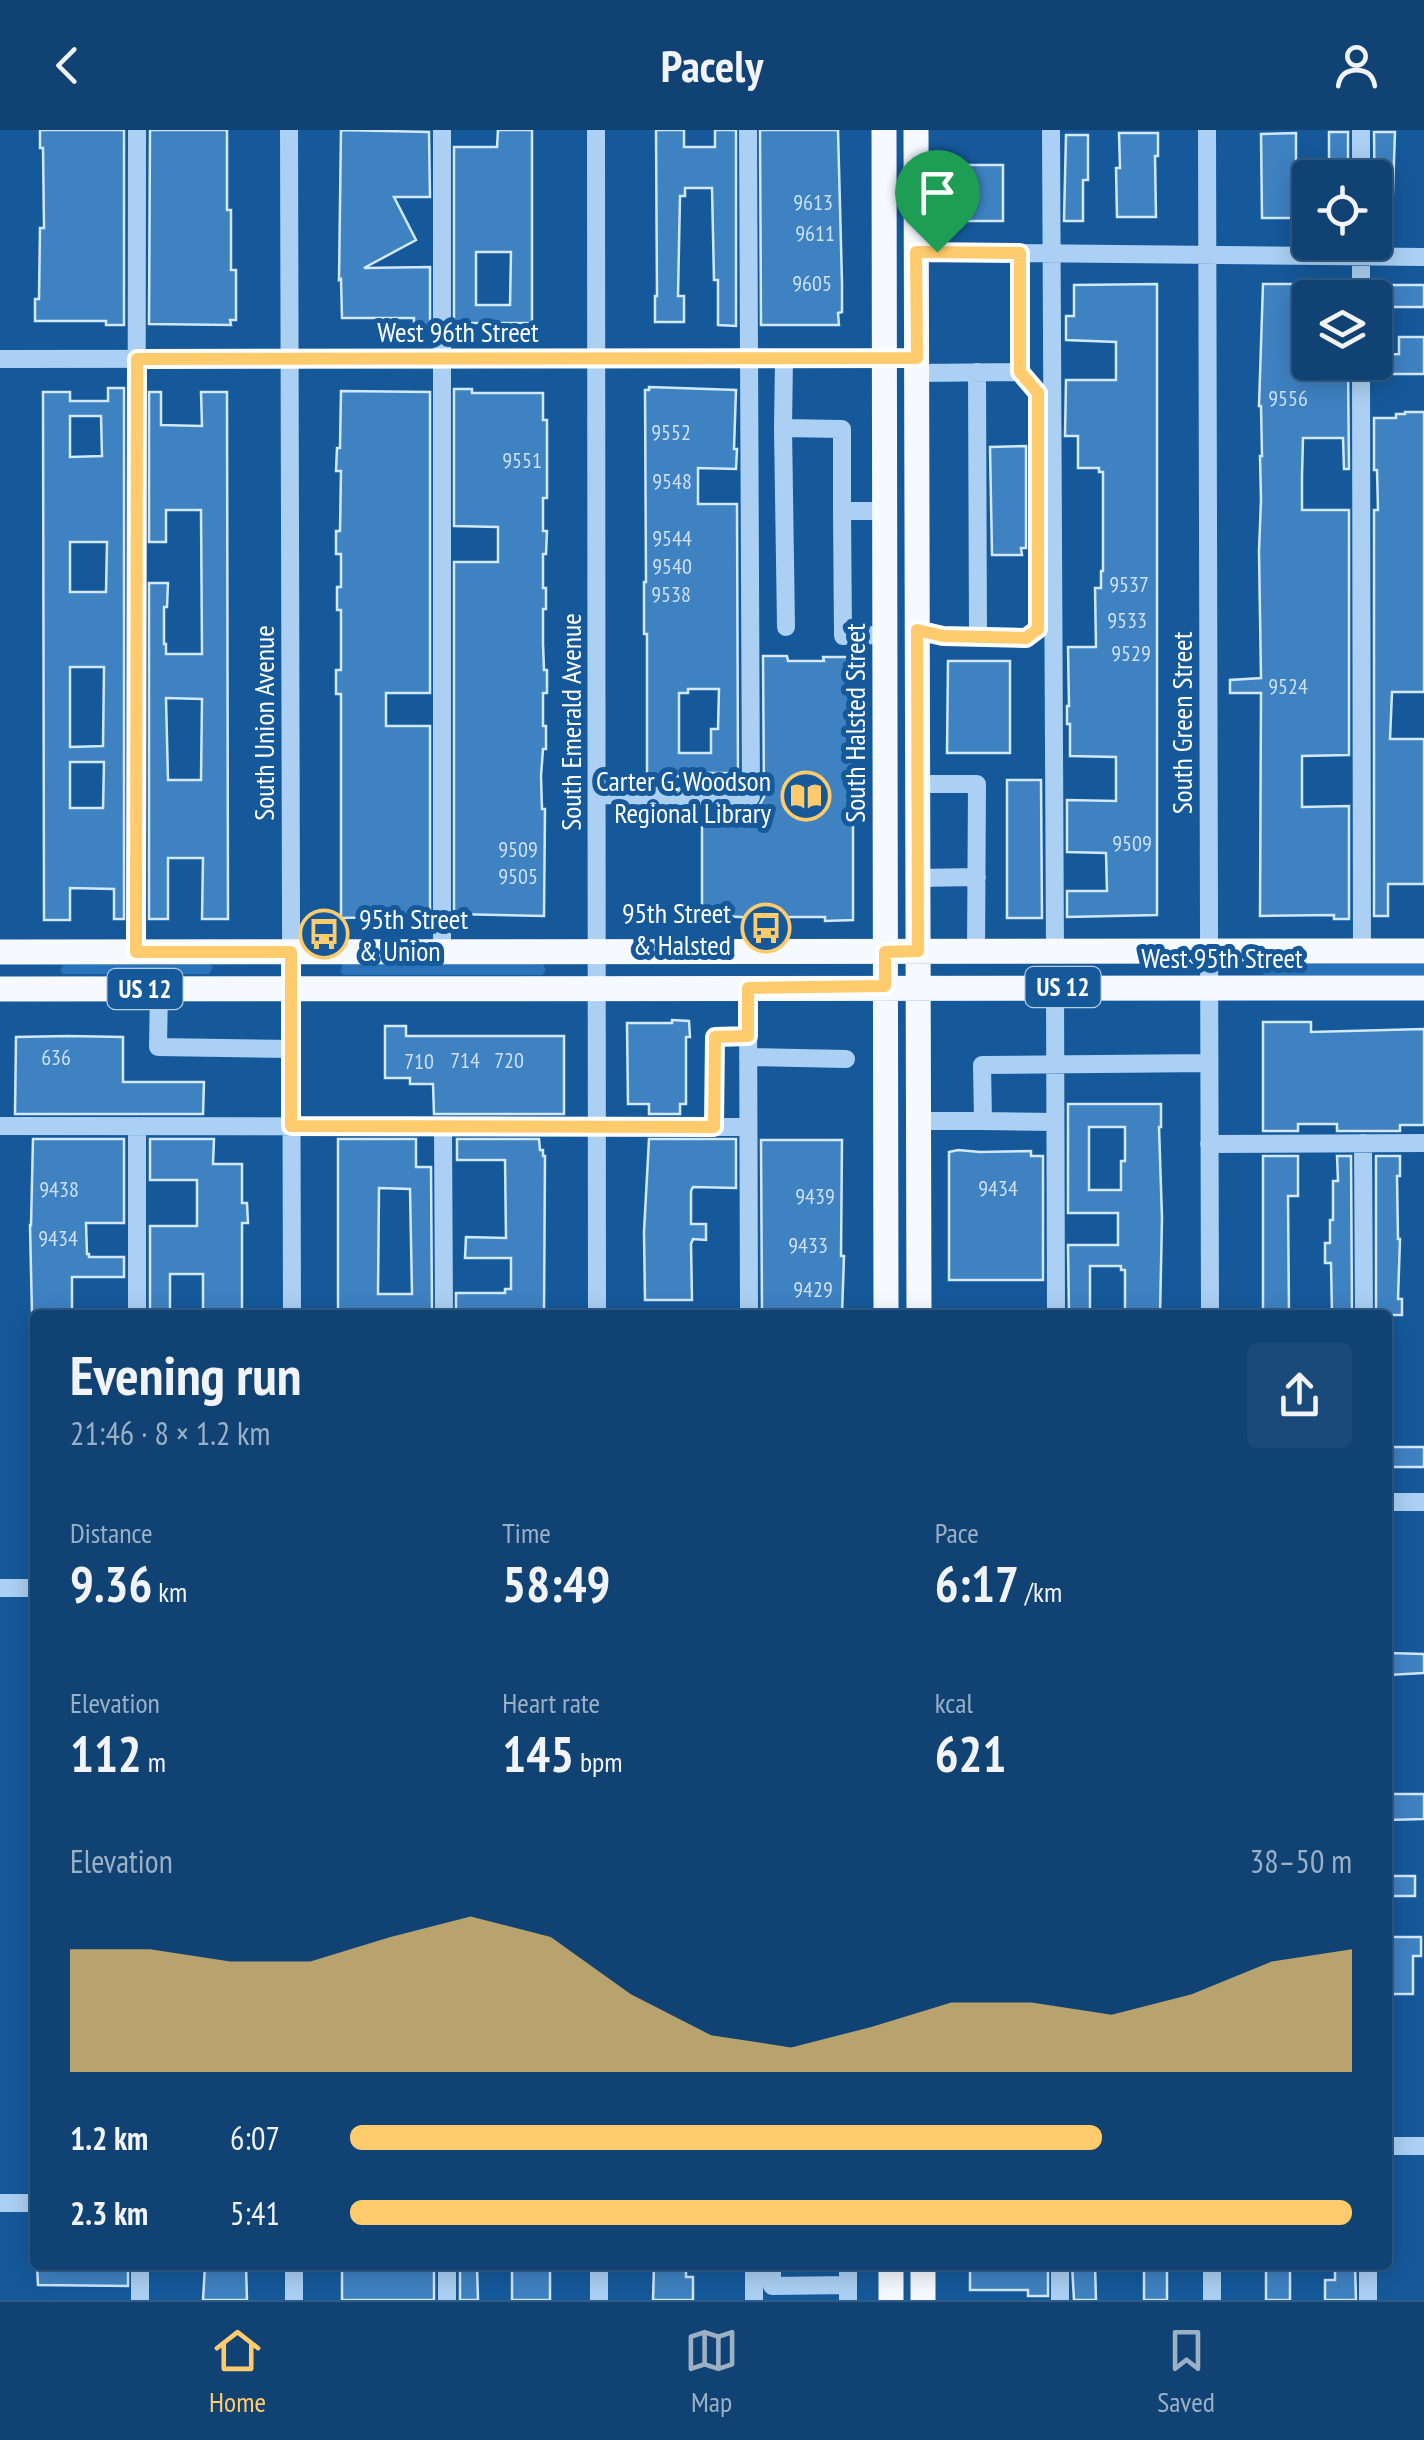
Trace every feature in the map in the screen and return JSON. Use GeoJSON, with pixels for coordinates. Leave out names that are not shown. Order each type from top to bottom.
{"type":"FeatureCollection","features":[{"type":"Feature","properties":{"kind":"main road","name":"South Halsted Street"},"geometry":{"type":"LineString","coordinates":[[884,130],[886,1310]]}},
{"type":"Feature","properties":{"kind":"main road"},"geometry":{"type":"LineString","coordinates":[[916,130],[919,1310]]}},
{"type":"Feature","properties":{"kind":"main road","name":"West 95th Street"},"geometry":{"type":"LineString","coordinates":[[0,952],[1424,951]]}},
{"type":"Feature","properties":{"kind":"main road","name":"West 95th Street"},"geometry":{"type":"LineString","coordinates":[[0,989],[1424,988]]}},
{"type":"Feature","properties":{"kind":"main road"},"geometry":{"type":"LineString","coordinates":[[891,2270],[892,2300]]}},
{"type":"Feature","properties":{"kind":"main road"},"geometry":{"type":"LineString","coordinates":[[923,2270],[923,2300]]}},
{"type":"Feature","properties":{"kind":"street"},"geometry":{"type":"LineString","coordinates":[[136,952],[137,130]]}},
{"type":"Feature","properties":{"kind":"street","name":"South Union Avenue"},"geometry":{"type":"LineString","coordinates":[[289,130],[292,1310]]}},
{"type":"Feature","properties":{"kind":"street"},"geometry":{"type":"LineString","coordinates":[[442,130],[442,952]]}},
{"type":"Feature","properties":{"kind":"street","name":"South Emerald Avenue"},"geometry":{"type":"LineString","coordinates":[[596,130],[598,1310]]}},
{"type":"Feature","properties":{"kind":"street"},"geometry":{"type":"LineString","coordinates":[[598,795],[751,797],[748,130]]}},
{"type":"Feature","properties":{"kind":"street"},"geometry":{"type":"LineString","coordinates":[[1051,130],[1055,952]]}},
{"type":"Feature","properties":{"kind":"street","name":"South Green Street"},"geometry":{"type":"LineString","coordinates":[[1207,130],[1210,1310]]}},
{"type":"Feature","properties":{"kind":"street"},"geometry":{"type":"LineString","coordinates":[[1361,130],[1361,160]]}},
{"type":"Feature","properties":{"kind":"street"},"geometry":{"type":"LineString","coordinates":[[916,252],[1207,255],[1292,252]]}},
{"type":"Feature","properties":{"kind":"street"},"geometry":{"type":"LineString","coordinates":[[917,630],[943,636],[1026,638],[1038,629],[1038,393],[1020,372],[1020,253]]}},
{"type":"Feature","properties":{"kind":"street"},"geometry":{"type":"LineString","coordinates":[[1392,253],[1424,257]]}},
{"type":"Feature","properties":{"kind":"street","name":"West 96th Street"},"geometry":{"type":"LineString","coordinates":[[0,359],[884,358],[917,366],[1020,372]]}},
{"type":"Feature","properties":{"kind":"street"},"geometry":{"type":"LineString","coordinates":[[784,359],[786,627]]}},
{"type":"Feature","properties":{"kind":"street"},"geometry":{"type":"LineString","coordinates":[[976,372],[978,638]]}},
{"type":"Feature","properties":{"kind":"street"},"geometry":{"type":"LineString","coordinates":[[1361,380],[1362,952]]}},
{"type":"Feature","properties":{"kind":"street"},"geometry":{"type":"LineString","coordinates":[[782,428],[842,429],[843,636],[884,635]]}},
{"type":"Feature","properties":{"kind":"street"},"geometry":{"type":"LineString","coordinates":[[842,511],[885,511]]}},
{"type":"Feature","properties":{"kind":"street"},"geometry":{"type":"LineString","coordinates":[[917,784],[978,784],[976,952]]}},
{"type":"Feature","properties":{"kind":"street"},"geometry":{"type":"LineString","coordinates":[[918,878],[977,877]]}},
{"type":"Feature","properties":{"kind":"street"},"geometry":{"type":"LineString","coordinates":[[1055,987],[1056,1310]]}},
{"type":"Feature","properties":{"kind":"street"},"geometry":{"type":"LineString","coordinates":[[748,988],[749,1310]]}},
{"type":"Feature","properties":{"kind":"street"},"geometry":{"type":"LineString","coordinates":[[159,989],[158,1046],[291,1048]]}},
{"type":"Feature","properties":{"kind":"street"},"geometry":{"type":"LineString","coordinates":[[714,1127],[715,1037],[748,1036]]}},
{"type":"Feature","properties":{"kind":"street"},"geometry":{"type":"LineString","coordinates":[[748,1056],[846,1059]]}},
{"type":"Feature","properties":{"kind":"street"},"geometry":{"type":"LineString","coordinates":[[983,1121],[982,1065],[1209,1063]]}},
{"type":"Feature","properties":{"kind":"street"},"geometry":{"type":"LineString","coordinates":[[918,1121],[1056,1122]]}},
{"type":"Feature","properties":{"kind":"street"},"geometry":{"type":"LineString","coordinates":[[0,1126],[748,1127]]}},
{"type":"Feature","properties":{"kind":"street"},"geometry":{"type":"LineString","coordinates":[[136,1126],[137,1310]]}},
{"type":"Feature","properties":{"kind":"street"},"geometry":{"type":"LineString","coordinates":[[443,1126],[444,1310]]}},
{"type":"Feature","properties":{"kind":"street"},"geometry":{"type":"LineString","coordinates":[[1363,1143],[1364,1310]]}},
{"type":"Feature","properties":{"kind":"street"},"geometry":{"type":"LineString","coordinates":[[1209,1144],[1424,1143]]}},
{"type":"Feature","properties":{"kind":"street"},"geometry":{"type":"LineString","coordinates":[[1392,1502],[1424,1502]]}},
{"type":"Feature","properties":{"kind":"street"},"geometry":{"type":"LineString","coordinates":[[0,1588],[30,1588]]}},
{"type":"Feature","properties":{"kind":"street"},"geometry":{"type":"LineString","coordinates":[[1392,2146],[1424,2146]]}},
{"type":"Feature","properties":{"kind":"street"},"geometry":{"type":"LineString","coordinates":[[0,2203],[30,2203]]}},
{"type":"Feature","properties":{"kind":"street"},"geometry":{"type":"LineString","coordinates":[[140,2270],[140,2300]]}},
{"type":"Feature","properties":{"kind":"street"},"geometry":{"type":"LineString","coordinates":[[294,2270],[294,2300]]}},
{"type":"Feature","properties":{"kind":"street"},"geometry":{"type":"LineString","coordinates":[[447,2270],[447,2300]]}},
{"type":"Feature","properties":{"kind":"street"},"geometry":{"type":"LineString","coordinates":[[599,2270],[600,2300]]}},
{"type":"Feature","properties":{"kind":"street"},"geometry":{"type":"LineString","coordinates":[[754,2270],[754,2300]]}},
{"type":"Feature","properties":{"kind":"street"},"geometry":{"type":"LineString","coordinates":[[772,2270],[772,2286],[848,2293]]}},
{"type":"Feature","properties":{"kind":"street"},"geometry":{"type":"LineString","coordinates":[[1060,2270],[1060,2300]]}},
{"type":"Feature","properties":{"kind":"street"},"geometry":{"type":"LineString","coordinates":[[1212,2270],[1212,2300]]}},
{"type":"Feature","properties":{"kind":"street"},"geometry":{"type":"LineString","coordinates":[[1368,2270],[1368,2300]]}},
{"type":"Feature","properties":{"kind":"shaded area"},"geometry":{"type":"Polygon","coordinates":[[[343,964],[543,964],[546,970],[542,975],[344,975],[340,972],[343,964]]]}},
{"type":"Feature","properties":{"kind":"shaded area"},"geometry":{"type":"Polygon","coordinates":[[[1265,964],[1424,964],[1424,975],[1264,975],[1260,969],[1265,964]]]}},
{"type":"Feature","properties":{"kind":"shaded area"},"geometry":{"type":"Polygon","coordinates":[[[63,965],[213,967],[209,974],[60,971],[63,965]]]}},
{"type":"Feature","properties":{"kind":"building"},"geometry":{"type":"Polygon","coordinates":[[[40,130],[124,130],[124,325],[106,325],[106,321],[35,321],[40,228],[44,228],[40,130]]]}},
{"type":"Feature","properties":{"kind":"building"},"geometry":{"type":"Polygon","coordinates":[[[150,130],[227,130],[227,210],[231,210],[231,270],[236,270],[236,320],[230,320],[231,325],[149,324],[150,130]]]}},
{"type":"Feature","properties":{"kind":"building"},"geometry":{"type":"Polygon","coordinates":[[[341,130],[429,132],[430,197],[394,197],[416,240],[364,268],[430,267],[430,328],[414,328],[414,318],[342,318],[341,130]]]}},
{"type":"Feature","properties":{"kind":"building"},"geometry":{"type":"Polygon","coordinates":[[[498,130],[532,130],[532,323],[471,323],[471,327],[454,327],[454,147],[497,147],[498,130]],[[476,252],[476,305],[510,305],[511,252],[476,252]]]}},
{"type":"Feature","properties":{"kind":"building"},"geometry":{"type":"Polygon","coordinates":[[[656,130],[684,130],[684,147],[715,147],[715,130],[736,130],[736,326],[718,325],[712,188],[685,188],[685,196],[680,196],[678,296],[684,296],[684,322],[655,322],[656,130]]]}},
{"type":"Feature","properties":{"kind":"building"},"geometry":{"type":"Polygon","coordinates":[[[760,130],[838,130],[842,283],[839,325],[761,325],[760,130]]]}},
{"type":"Feature","properties":{"kind":"building"},"geometry":{"type":"Polygon","coordinates":[[[1329,132],[1348,132],[1348,160],[1329,160],[1329,132]]]}},
{"type":"Feature","properties":{"kind":"building"},"geometry":{"type":"Polygon","coordinates":[[[1374,132],[1395,132],[1392,220],[1392,160],[1374,160],[1374,132]]]}},
{"type":"Feature","properties":{"kind":"building"},"geometry":{"type":"Polygon","coordinates":[[[1119,133],[1158,133],[1156,217],[1117,217],[1119,133]]]}},
{"type":"Feature","properties":{"kind":"building"},"geometry":{"type":"Polygon","coordinates":[[[1296,133],[1292,218],[1262,218],[1261,134],[1296,133]]]}},
{"type":"Feature","properties":{"kind":"building"},"geometry":{"type":"Polygon","coordinates":[[[1066,135],[1088,135],[1083,221],[1064,221],[1066,135]]]}},
{"type":"Feature","properties":{"kind":"building"},"geometry":{"type":"Polygon","coordinates":[[[946,165],[1003,165],[1003,221],[946,221],[946,165]]]}},
{"type":"Feature","properties":{"kind":"building"},"geometry":{"type":"Polygon","coordinates":[[[1157,284],[1157,915],[1067,917],[1067,891],[1107,891],[1106,853],[1067,852],[1067,800],[1116,801],[1116,757],[1070,756],[1068,647],[1096,647],[1095,588],[1101,588],[1103,571],[1103,472],[1099,468],[1078,468],[1078,436],[1065,436],[1066,380],[1116,380],[1116,342],[1066,340],[1066,316],[1074,316],[1074,285],[1157,284]]]}},
{"type":"Feature","properties":{"kind":"building"},"geometry":{"type":"Polygon","coordinates":[[[1263,284],[1292,284],[1292,380],[1348,380],[1349,469],[1344,469],[1343,438],[1303,438],[1302,510],[1349,510],[1349,755],[1302,756],[1302,807],[1349,806],[1349,919],[1334,919],[1334,915],[1260,916],[1261,693],[1230,693],[1230,680],[1261,678],[1259,406],[1263,284]]]}},
{"type":"Feature","properties":{"kind":"building"},"geometry":{"type":"Polygon","coordinates":[[[1392,285],[1424,285],[1424,307],[1392,307],[1392,285]]]}},
{"type":"Feature","properties":{"kind":"building"},"geometry":{"type":"Polygon","coordinates":[[[1399,337],[1424,337],[1424,374],[1392,374],[1392,354],[1399,354],[1399,337]]]}},
{"type":"Feature","properties":{"kind":"building"},"geometry":{"type":"Polygon","coordinates":[[[108,388],[124,388],[124,919],[114,919],[114,889],[70,888],[70,920],[44,920],[43,392],[70,392],[70,401],[108,401],[108,388]],[[70,416],[70,457],[102,456],[101,416],[70,416]],[[70,542],[70,592],[106,592],[107,542],[70,542]],[[70,667],[70,747],[103,746],[104,667],[70,667]],[[70,762],[70,808],[103,808],[104,762],[70,762]]]}},
{"type":"Feature","properties":{"kind":"building"},"geometry":{"type":"Polygon","coordinates":[[[454,389],[472,389],[472,393],[543,393],[543,420],[547,420],[543,643],[547,693],[543,693],[546,749],[541,776],[545,809],[544,916],[454,914],[454,562],[498,562],[498,527],[454,526],[454,389]]]}},
{"type":"Feature","properties":{"kind":"building"},"geometry":{"type":"Polygon","coordinates":[[[645,390],[736,390],[736,469],[698,468],[698,504],[737,504],[738,773],[647,777],[644,582],[645,390]],[[688,689],[688,693],[679,693],[679,753],[711,753],[711,729],[718,729],[719,689],[688,689]]]}},
{"type":"Feature","properties":{"kind":"building"},"geometry":{"type":"Polygon","coordinates":[[[341,391],[430,392],[430,693],[386,693],[386,726],[430,726],[430,916],[341,918],[341,694],[336,694],[336,670],[341,670],[337,587],[341,587],[341,554],[336,554],[336,531],[340,531],[341,471],[336,471],[341,391]]]}},
{"type":"Feature","properties":{"kind":"building"},"geometry":{"type":"Polygon","coordinates":[[[149,392],[161,392],[161,425],[202,426],[201,392],[227,392],[228,919],[202,919],[203,858],[168,858],[168,919],[149,919],[149,583],[168,583],[164,607],[166,654],[202,654],[201,510],[166,510],[166,542],[149,542],[149,392]],[[166,698],[168,780],[201,780],[202,699],[166,698]]]}},
{"type":"Feature","properties":{"kind":"building"},"geometry":{"type":"Polygon","coordinates":[[[1424,412],[1424,692],[1392,692],[1390,739],[1424,739],[1424,884],[1388,884],[1388,916],[1374,916],[1374,510],[1378,510],[1374,418],[1396,418],[1396,414],[1424,412]]]}},
{"type":"Feature","properties":{"kind":"building"},"geometry":{"type":"Polygon","coordinates":[[[1026,446],[1026,548],[1021,548],[1022,555],[992,555],[990,447],[1026,446]]]}},
{"type":"Feature","properties":{"kind":"building","name":"Carter G. Woodson Regional Library"},"geometry":{"type":"Polygon","coordinates":[[[763,656],[787,656],[788,661],[824,661],[823,657],[853,660],[853,920],[788,917],[788,921],[759,921],[702,915],[702,819],[759,819],[764,797],[763,656]]]}},
{"type":"Feature","properties":{"kind":"building"},"geometry":{"type":"Polygon","coordinates":[[[948,661],[1010,661],[1010,753],[947,753],[948,661]]]}},
{"type":"Feature","properties":{"kind":"building"},"geometry":{"type":"Polygon","coordinates":[[[1007,780],[1041,780],[1042,918],[1007,918],[1007,780]]]}},
{"type":"Feature","properties":{"kind":"building"},"geometry":{"type":"Polygon","coordinates":[[[689,1021],[686,1104],[680,1104],[680,1114],[649,1114],[649,1104],[628,1104],[627,1023],[689,1021]]]}},
{"type":"Feature","properties":{"kind":"building"},"geometry":{"type":"Polygon","coordinates":[[[1263,1022],[1311,1022],[1311,1032],[1424,1029],[1424,1125],[1400,1125],[1400,1131],[1337,1131],[1337,1124],[1298,1124],[1298,1131],[1263,1131],[1263,1022]]]}},
{"type":"Feature","properties":{"kind":"building"},"geometry":{"type":"Polygon","coordinates":[[[385,1026],[406,1026],[406,1036],[564,1036],[564,1114],[434,1114],[433,1084],[410,1084],[410,1078],[385,1078],[385,1026]]]}},
{"type":"Feature","properties":{"kind":"building"},"geometry":{"type":"Polygon","coordinates":[[[16,1037],[123,1037],[123,1082],[204,1082],[203,1114],[15,1114],[16,1037]]]}},
{"type":"Feature","properties":{"kind":"building"},"geometry":{"type":"Polygon","coordinates":[[[1068,1104],[1161,1104],[1162,1218],[1160,1310],[1125,1310],[1125,1270],[1121,1266],[1090,1266],[1090,1310],[1069,1310],[1068,1245],[1118,1245],[1118,1213],[1068,1213],[1068,1104]],[[1089,1127],[1089,1190],[1121,1190],[1121,1161],[1125,1161],[1125,1127],[1089,1127]]]}},
{"type":"Feature","properties":{"kind":"building"},"geometry":{"type":"Polygon","coordinates":[[[33,1139],[124,1139],[124,1223],[86,1223],[89,1257],[124,1257],[124,1277],[72,1277],[72,1310],[32,1310],[33,1139]]]}},
{"type":"Feature","properties":{"kind":"building"},"geometry":{"type":"Polygon","coordinates":[[[150,1139],[214,1139],[213,1164],[242,1164],[242,1203],[247,1203],[248,1223],[242,1223],[242,1310],[203,1310],[203,1274],[170,1274],[170,1310],[150,1310],[150,1226],[197,1226],[197,1180],[150,1180],[150,1139]]]}},
{"type":"Feature","properties":{"kind":"building"},"geometry":{"type":"Polygon","coordinates":[[[338,1139],[416,1139],[416,1167],[431,1167],[432,1310],[338,1310],[338,1139]],[[379,1188],[378,1294],[412,1294],[410,1189],[379,1188]]]}},
{"type":"Feature","properties":{"kind":"building"},"geometry":{"type":"Polygon","coordinates":[[[457,1139],[539,1139],[545,1156],[544,1310],[456,1310],[456,1293],[505,1293],[505,1289],[511,1289],[511,1258],[465,1258],[466,1237],[506,1238],[505,1160],[457,1160],[457,1139]]]}},
{"type":"Feature","properties":{"kind":"building"},"geometry":{"type":"Polygon","coordinates":[[[649,1139],[736,1139],[736,1188],[693,1187],[691,1191],[691,1224],[706,1224],[706,1240],[693,1239],[691,1244],[692,1300],[645,1300],[649,1139]]]}},
{"type":"Feature","properties":{"kind":"building"},"geometry":{"type":"Polygon","coordinates":[[[761,1140],[842,1140],[842,1310],[762,1310],[761,1140]]]}},
{"type":"Feature","properties":{"kind":"building"},"geometry":{"type":"Polygon","coordinates":[[[1031,1151],[1031,1156],[1043,1156],[1043,1280],[949,1280],[949,1152],[1031,1151]]]}},
{"type":"Feature","properties":{"kind":"building"},"geometry":{"type":"Polygon","coordinates":[[[1263,1156],[1298,1156],[1298,1196],[1288,1196],[1289,1310],[1263,1310],[1263,1156]]]}},
{"type":"Feature","properties":{"kind":"building"},"geometry":{"type":"Polygon","coordinates":[[[1337,1156],[1351,1156],[1352,1310],[1332,1310],[1331,1263],[1325,1263],[1325,1243],[1330,1243],[1333,1220],[1333,1181],[1338,1181],[1337,1156]]]}},
{"type":"Feature","properties":{"kind":"building"},"geometry":{"type":"Polygon","coordinates":[[[1376,1156],[1400,1156],[1398,1299],[1402,1299],[1402,1315],[1392,1315],[1392,1310],[1376,1310],[1376,1156]]]}},
{"type":"Feature","properties":{"kind":"building"},"geometry":{"type":"Polygon","coordinates":[[[1392,1447],[1424,1447],[1424,1467],[1392,1467],[1392,1447]]]}},
{"type":"Feature","properties":{"kind":"building"},"geometry":{"type":"Polygon","coordinates":[[[1392,1653],[1424,1654],[1424,1673],[1392,1675],[1392,1653]]]}},
{"type":"Feature","properties":{"kind":"building"},"geometry":{"type":"Polygon","coordinates":[[[1392,1794],[1424,1794],[1424,1819],[1392,1820],[1392,1794]]]}},
{"type":"Feature","properties":{"kind":"building"},"geometry":{"type":"Polygon","coordinates":[[[1392,1876],[1415,1876],[1415,1896],[1392,1896],[1392,1876]]]}},
{"type":"Feature","properties":{"kind":"building"},"geometry":{"type":"Polygon","coordinates":[[[1392,1937],[1421,1937],[1421,1956],[1413,1956],[1413,1994],[1392,1994],[1392,1937]]]}},
{"type":"Feature","properties":{"kind":"building"},"geometry":{"type":"Polygon","coordinates":[[[37,2270],[128,2270],[128,2286],[38,2285],[37,2270]]]}},
{"type":"Feature","properties":{"kind":"building"},"geometry":{"type":"Polygon","coordinates":[[[205,2270],[246,2270],[247,2300],[203,2300],[205,2270]]]}},
{"type":"Feature","properties":{"kind":"building"},"geometry":{"type":"Polygon","coordinates":[[[342,2270],[434,2270],[434,2300],[342,2300],[342,2270]]]}},
{"type":"Feature","properties":{"kind":"building"},"geometry":{"type":"Polygon","coordinates":[[[460,2270],[477,2270],[478,2300],[460,2300],[460,2270]]]}},
{"type":"Feature","properties":{"kind":"building"},"geometry":{"type":"Polygon","coordinates":[[[512,2270],[550,2270],[550,2300],[512,2300],[512,2270]]]}},
{"type":"Feature","properties":{"kind":"building"},"geometry":{"type":"Polygon","coordinates":[[[654,2270],[686,2270],[686,2277],[693,2277],[693,2300],[653,2300],[654,2270]]]}},
{"type":"Feature","properties":{"kind":"building"},"geometry":{"type":"Polygon","coordinates":[[[970,2270],[1048,2270],[1048,2296],[1028,2296],[1028,2290],[970,2290],[970,2270]]]}},
{"type":"Feature","properties":{"kind":"building"},"geometry":{"type":"Polygon","coordinates":[[[1072,2270],[1095,2270],[1096,2300],[1074,2300],[1072,2270]]]}},
{"type":"Feature","properties":{"kind":"building"},"geometry":{"type":"Polygon","coordinates":[[[1144,2270],[1167,2270],[1167,2300],[1144,2300],[1144,2270]]]}},
{"type":"Feature","properties":{"kind":"building"},"geometry":{"type":"Polygon","coordinates":[[[1266,2270],[1290,2270],[1290,2300],[1266,2300],[1266,2270]]]}},
{"type":"Feature","properties":{"kind":"building"},"geometry":{"type":"Polygon","coordinates":[[[1335,2270],[1355,2270],[1356,2300],[1325,2300],[1325,2280],[1335,2280],[1335,2270]]]}},
{"type":"Feature","properties":{"kind":"place","name":"Carter G. Woodson Regional Library"},"geometry":{"type":"Point","coordinates":[806,796]}},
{"type":"Feature","properties":{"kind":"place","name":"95th Street & Halsted"},"geometry":{"type":"Point","coordinates":[766,928]}},
{"type":"Feature","properties":{"kind":"place","name":"95th Street & Union"},"geometry":{"type":"Point","coordinates":[324,934]}},
{"type":"Feature","properties":{"kind":"route"},"geometry":{"type":"LineString","coordinates":[[916,252],[937,252],[1020,253],[1020,372],[1038,393],[1038,629],[1026,638],[943,636],[917,630],[918,951],[885,952],[885,986],[748,988],[748,1036],[715,1037],[714,1127],[291,1126],[291,952],[136,952],[137,359],[917,358],[916,252]]}}]}
